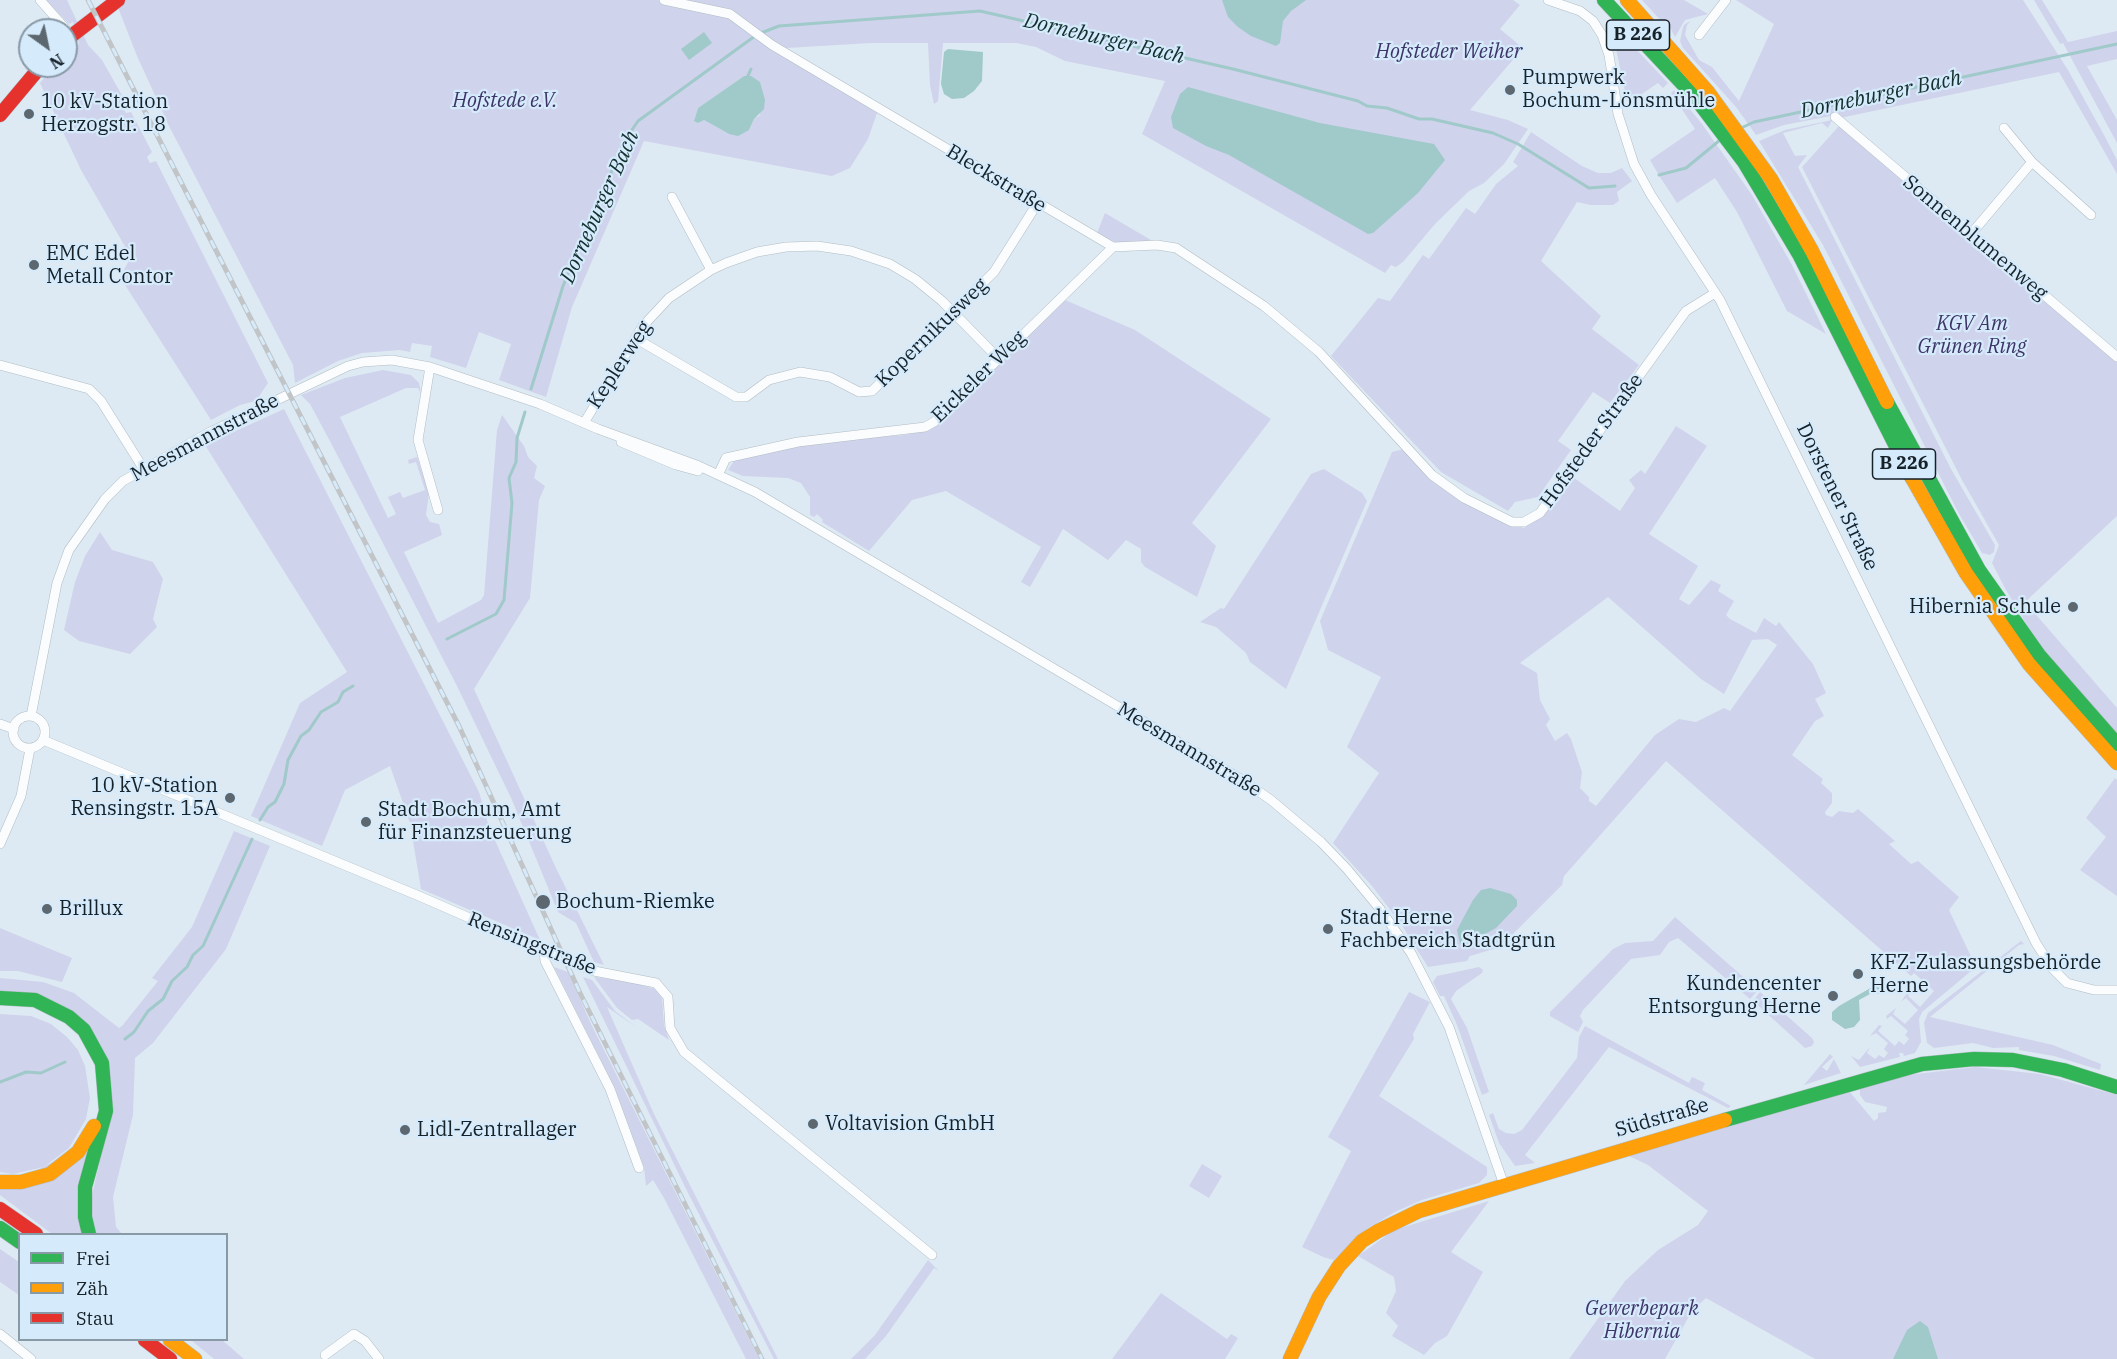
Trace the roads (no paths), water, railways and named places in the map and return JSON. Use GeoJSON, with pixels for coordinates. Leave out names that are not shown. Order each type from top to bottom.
{"type":"FeatureCollection","features":[{"type":"Feature","properties":{"kind":"main road"},"geometry":{"type":"LineString","coordinates":[[78,30],[118,0]]}},
{"type":"Feature","properties":{"kind":"main road","name":"B 226"},"geometry":{"type":"LineString","coordinates":[[1604,0],[1731,132],[1771,179],[1812,251],[1905,437],[1979,570],[2039,656],[2117,744]]}},
{"type":"Feature","properties":{"kind":"main road","name":"B 226"},"geometry":{"type":"LineString","coordinates":[[1627,0],[1683,62],[1731,132],[1786,230],[1918,491],[1970,580],[2029,664],[2117,763]]}},
{"type":"Feature","properties":{"kind":"main road"},"geometry":{"type":"LineString","coordinates":[[1,111],[30,78]]}},
{"type":"Feature","properties":{"kind":"main road"},"geometry":{"type":"LineString","coordinates":[[0,998],[35,1000],[69,1017],[84,1030],[102,1063],[105,1077],[106,1111],[85,1187],[85,1217],[89,1233]]}},
{"type":"Feature","properties":{"kind":"main road"},"geometry":{"type":"LineString","coordinates":[[0,1004],[33,1006],[64,1022],[88,1049],[97,1072],[100,1094],[94,1128],[78,1152],[65,1164],[37,1179],[0,1182]]}},
{"type":"Feature","properties":{"kind":"main road","name":"Südstraße"},"geometry":{"type":"LineString","coordinates":[[1290,1359],[1319,1297],[1339,1266],[1362,1241],[1390,1224],[1419,1211],[1852,1082],[1922,1065],[1974,1059],[2013,1060],[2063,1070],[2117,1087]]}},
{"type":"Feature","properties":{"kind":"main road"},"geometry":{"type":"LineString","coordinates":[[0,1209],[35,1233]]}},
{"type":"Feature","properties":{"kind":"main road"},"geometry":{"type":"LineString","coordinates":[[0,1228],[18,1241]]}},
{"type":"Feature","properties":{"kind":"main road"},"geometry":{"type":"LineString","coordinates":[[146,1341],[170,1359]]}},
{"type":"Feature","properties":{"kind":"main road"},"geometry":{"type":"LineString","coordinates":[[171,1341],[195,1359]]}},
{"type":"Feature","properties":{"kind":"main road"},"geometry":{"type":"LineString","coordinates":[[179,1341],[195,1359]]}},
{"type":"Feature","properties":{"kind":"street"},"geometry":{"type":"LineString","coordinates":[[40,0],[54,18]]}},
{"type":"Feature","properties":{"kind":"street","name":"Bleckstraße"},"geometry":{"type":"LineString","coordinates":[[664,0],[730,14],[772,45],[1113,247]]}},
{"type":"Feature","properties":{"kind":"street","name":"Dorstener Straße"},"geometry":{"type":"LineString","coordinates":[[1548,0],[1580,11],[1593,21],[1602,35],[1609,55],[1618,114],[1634,164],[1651,195],[1715,293],[2036,943],[2052,968],[2067,982],[2094,990],[2117,990]]}},
{"type":"Feature","properties":{"kind":"street"},"geometry":{"type":"LineString","coordinates":[[1699,35],[1726,0]]}},
{"type":"Feature","properties":{"kind":"street","name":"Sonnenblumenweg"},"geometry":{"type":"LineString","coordinates":[[1835,117],[2117,357]]}},
{"type":"Feature","properties":{"kind":"street"},"geometry":{"type":"LineString","coordinates":[[2004,128],[2032,162],[2091,215]]}},
{"type":"Feature","properties":{"kind":"street"},"geometry":{"type":"LineString","coordinates":[[1971,234],[2032,162]]}},
{"type":"Feature","properties":{"kind":"street"},"geometry":{"type":"LineString","coordinates":[[672,197],[711,270]]}},
{"type":"Feature","properties":{"kind":"street","name":"Kopernikusweg"},"geometry":{"type":"LineString","coordinates":[[635,338],[736,397],[746,397],[769,380],[800,372],[830,377],[859,393],[872,391],[1003,262],[1037,204]]}},
{"type":"Feature","properties":{"kind":"street","name":"Hofsteder Straße"},"geometry":{"type":"LineString","coordinates":[[1113,247],[1157,245],[1176,248],[1264,306],[1322,356],[1432,476],[1453,492],[1512,522],[1524,522],[1540,513],[1686,311],[1715,293]]}},
{"type":"Feature","properties":{"kind":"street","name":"Keplerweg"},"geometry":{"type":"LineString","coordinates":[[584,423],[635,338],[650,317],[669,298],[711,270],[757,252],[786,247],[817,246],[851,251],[877,259],[903,271],[953,312],[999,358]]}},
{"type":"Feature","properties":{"kind":"street","name":"Eickeler Weg"},"geometry":{"type":"LineString","coordinates":[[718,475],[726,458],[798,442],[925,428],[1113,247]]}},
{"type":"Feature","properties":{"kind":"street","name":"Meesmannstraße"},"geometry":{"type":"LineString","coordinates":[[31,716],[57,584],[69,550],[105,499],[123,481],[210,432],[348,366],[393,360],[430,367],[540,404],[598,429],[691,463],[795,515],[1241,779],[1290,815],[1321,842],[1367,892],[1392,925],[1437,1000],[1458,1049],[1504,1185]]}},
{"type":"Feature","properties":{"kind":"street"},"geometry":{"type":"LineString","coordinates":[[0,365],[89,389],[101,401],[143,468]]}},
{"type":"Feature","properties":{"kind":"street"},"geometry":{"type":"LineString","coordinates":[[430,367],[418,440],[438,510]]}},
{"type":"Feature","properties":{"kind":"street"},"geometry":{"type":"LineString","coordinates":[[0,844],[21,796],[30,749],[43,740],[44,724],[31,716],[20,719],[14,729],[17,741],[30,749]]}},
{"type":"Feature","properties":{"kind":"street"},"geometry":{"type":"LineString","coordinates":[[0,724],[14,729]]}},
{"type":"Feature","properties":{"kind":"street","name":"Rensingstraße"},"geometry":{"type":"LineString","coordinates":[[43,740],[594,971],[645,979],[661,986],[669,1002],[670,1028],[684,1052],[932,1255]]}},
{"type":"Feature","properties":{"kind":"street"},"geometry":{"type":"LineString","coordinates":[[544,951],[545,962],[610,1089],[639,1168]]}},
{"type":"Feature","properties":{"kind":"street"},"geometry":{"type":"LineString","coordinates":[[0,1334],[31,1359]]}},
{"type":"Feature","properties":{"kind":"street"},"geometry":{"type":"LineString","coordinates":[[325,1356],[354,1334],[365,1341],[379,1359]]}},
{"type":"Feature","properties":{"kind":"waterway","name":"Dorneburger Bach"},"geometry":{"type":"LineString","coordinates":[[761,33],[779,26],[980,11],[1233,69],[1358,101],[1367,106],[1387,108],[1419,119],[1432,119],[1493,133],[1518,144],[1589,188],[1615,186]]}},
{"type":"Feature","properties":{"kind":"waterway","name":"Dorneburger Bach"},"geometry":{"type":"LineString","coordinates":[[531,389],[563,286],[625,140],[638,121],[755,36]]}},
{"type":"Feature","properties":{"kind":"waterway","name":"Dorneburger Bach"},"geometry":{"type":"LineString","coordinates":[[1741,128],[1754,122],[2117,44]]}},
{"type":"Feature","properties":{"kind":"waterway"},"geometry":{"type":"LineString","coordinates":[[746,80],[751,69]]}},
{"type":"Feature","properties":{"kind":"waterway","name":"Dorneburger Bach"},"geometry":{"type":"LineString","coordinates":[[1659,175],[1686,168],[1720,140]]}},
{"type":"Feature","properties":{"kind":"waterway","name":"Dorneburger Bach"},"geometry":{"type":"LineString","coordinates":[[447,639],[496,614],[504,600],[512,503],[509,478],[516,462],[517,438],[525,412]]}},
{"type":"Feature","properties":{"kind":"waterway","name":"Dorneburger Bach"},"geometry":{"type":"LineString","coordinates":[[260,820],[268,807],[275,802],[284,784],[288,760],[301,736],[309,730],[321,712],[338,702],[343,692],[353,686]]}},
{"type":"Feature","properties":{"kind":"waterway","name":"Dorneburger Bach"},"geometry":{"type":"LineString","coordinates":[[125,1039],[134,1032],[148,1011],[163,999],[172,981],[187,967],[193,955],[203,946],[252,839]]}},
{"type":"Feature","properties":{"kind":"waterway","name":"Dorneburger Bach"},"geometry":{"type":"LineString","coordinates":[[0,1082],[26,1072],[41,1073],[65,1062]]}},
{"type":"Feature","properties":{"kind":"railway"},"geometry":{"type":"LineString","coordinates":[[88,0],[459,726],[580,993],[762,1359]]}},
{"type":"Feature","properties":{"kind":"place","name":"Pumpwerk Bochum-Lönsmühle"},"geometry":{"type":"Point","coordinates":[1510,90]}},
{"type":"Feature","properties":{"kind":"place","name":"10 kV-Station Herzogstr. 18"},"geometry":{"type":"Point","coordinates":[29,114]}},
{"type":"Feature","properties":{"kind":"place","name":"EMC Edel Metall Contor"},"geometry":{"type":"Point","coordinates":[34,265]}},
{"type":"Feature","properties":{"kind":"place","name":"Hibernia Schule"},"geometry":{"type":"Point","coordinates":[2073,607]}},
{"type":"Feature","properties":{"kind":"place","name":"10 kV-Station Rensingstr. 15A"},"geometry":{"type":"Point","coordinates":[230,798]}},
{"type":"Feature","properties":{"kind":"place","name":"Stadt Bochum, Amt für Finanzsteuerung"},"geometry":{"type":"Point","coordinates":[366,822]}},
{"type":"Feature","properties":{"kind":"place","name":"Bochum-Riemke"},"geometry":{"type":"Point","coordinates":[543,902]}},
{"type":"Feature","properties":{"kind":"place","name":"Brillux"},"geometry":{"type":"Point","coordinates":[47,909]}},
{"type":"Feature","properties":{"kind":"place","name":"Stadt Herne Fachbereich Stadtgrün"},"geometry":{"type":"Point","coordinates":[1328,929]}},
{"type":"Feature","properties":{"kind":"place","name":"KFZ-Zulassungsbehörde Herne"},"geometry":{"type":"Point","coordinates":[1858,974]}},
{"type":"Feature","properties":{"kind":"place","name":"Kundencenter Entsorgung Herne"},"geometry":{"type":"Point","coordinates":[1833,996]}},
{"type":"Feature","properties":{"kind":"place","name":"Voltavision GmbH"},"geometry":{"type":"Point","coordinates":[813,1124]}},
{"type":"Feature","properties":{"kind":"place","name":"Lidl-Zentrallager"},"geometry":{"type":"Point","coordinates":[405,1130]}},
{"type":"Feature","properties":{"kind":"park label","name":"Hofsteder Weiher"},"geometry":{"type":"Point","coordinates":[1449,52]}},
{"type":"Feature","properties":{"kind":"park label","name":"Hofstede e.V."},"geometry":{"type":"Point","coordinates":[505,101]}},
{"type":"Feature","properties":{"kind":"park label","name":"KGV Am Grünen Ring"},"geometry":{"type":"Point","coordinates":[1972,336]}},
{"type":"Feature","properties":{"kind":"park label","name":"Gewerbepark Hibernia"},"geometry":{"type":"Point","coordinates":[1642,1320]}}]}
